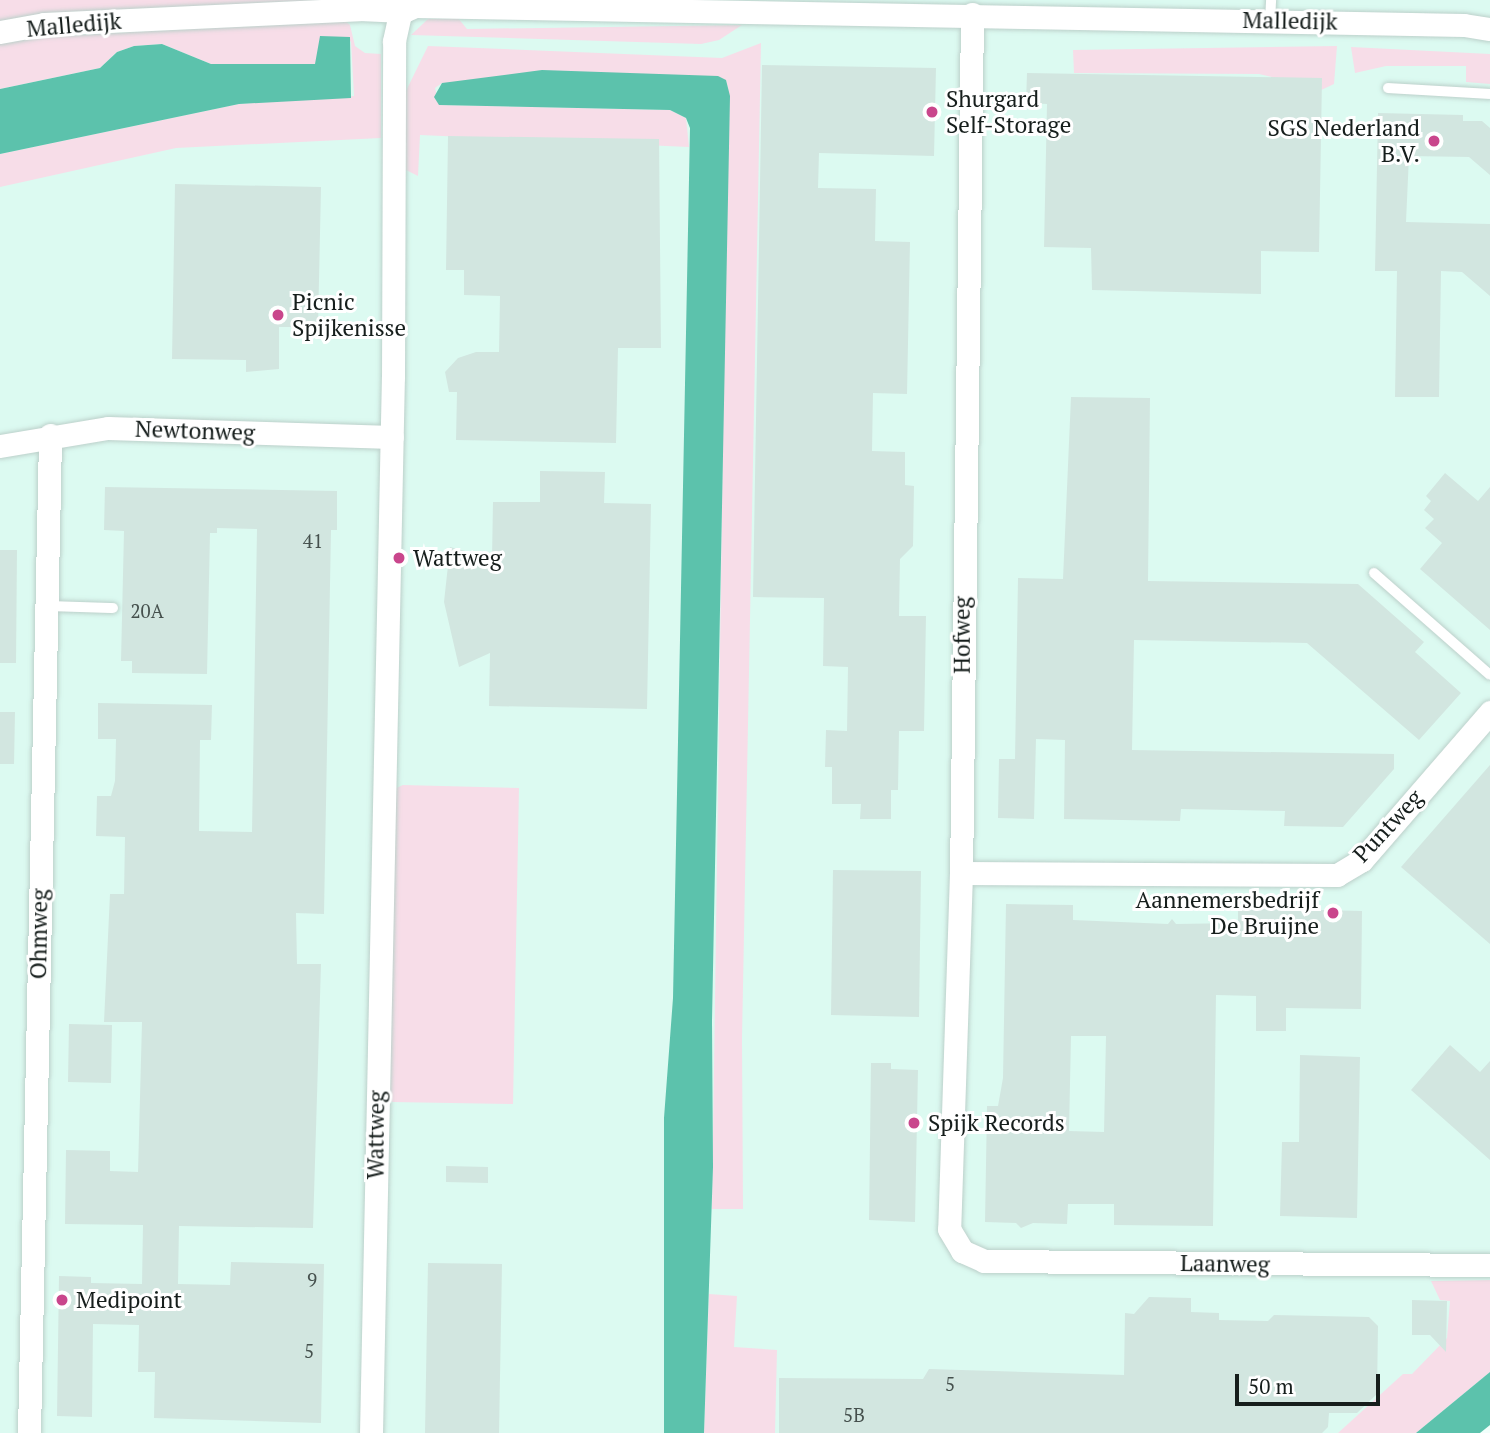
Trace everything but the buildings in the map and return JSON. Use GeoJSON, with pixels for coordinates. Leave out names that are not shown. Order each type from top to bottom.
{"type":"FeatureCollection","features":[{"type":"Feature","properties":{"kind":"street","name":"Malledijk"},"geometry":{"type":"LineString","coordinates":[[0,32],[44,24],[404,5],[948,7],[972,14],[1270,10],[1490,29]]}},
{"type":"Feature","properties":{"kind":"street","name":"Wattweg"},"geometry":{"type":"LineString","coordinates":[[371,1433],[392,438],[394,41],[404,5]]}},
{"type":"Feature","properties":{"kind":"street","name":"Hofweg"},"geometry":{"type":"LineString","coordinates":[[961,1251],[949,1229],[961,873],[972,14]]}},
{"type":"Feature","properties":{"kind":"street","name":"Newtonweg"},"geometry":{"type":"LineString","coordinates":[[0,446],[50,435],[108,428],[392,438]]}},
{"type":"Feature","properties":{"kind":"street","name":"Ohmweg"},"geometry":{"type":"LineString","coordinates":[[29,1433],[50,435]]}},
{"type":"Feature","properties":{"kind":"street","name":"Puntweg"},"geometry":{"type":"LineString","coordinates":[[961,873],[1337,875],[1362,860],[1490,712]]}},
{"type":"Feature","properties":{"kind":"street","name":"Laanweg"},"geometry":{"type":"LineString","coordinates":[[961,1251],[984,1261],[1490,1265]]}},
{"type":"Feature","properties":{"kind":"lane"},"geometry":{"type":"LineString","coordinates":[[1388,88],[1490,94]]}},
{"type":"Feature","properties":{"kind":"lane"},"geometry":{"type":"LineString","coordinates":[[1374,573],[1490,675]]}},
{"type":"Feature","properties":{"kind":"lane"},"geometry":{"type":"LineString","coordinates":[[46,606],[113,608]]}},
{"type":"Feature","properties":{"kind":"shaded area"},"geometry":{"type":"Polygon","coordinates":[[[0,0],[373,0],[0,26],[0,0]]]}},
{"type":"Feature","properties":{"kind":"shaded area"},"geometry":{"type":"Polygon","coordinates":[[[340,0],[1490,0],[1490,1395],[1448,1433],[0,1433],[0,130],[339,74],[340,0]]]}},
{"type":"Feature","properties":{"kind":"shaded area"},"geometry":{"type":"Polygon","coordinates":[[[458,18],[467,29],[742,25],[719,40],[701,44],[411,35],[428,19],[458,18]]]}},
{"type":"Feature","properties":{"kind":"shaded area"},"geometry":{"type":"Polygon","coordinates":[[[343,19],[350,25],[355,46],[365,53],[381,54],[381,138],[176,148],[0,187],[0,154],[239,104],[354,96],[351,41],[315,64],[211,64],[162,44],[134,46],[117,52],[100,68],[0,89],[0,40],[343,19]]]}},
{"type":"Feature","properties":{"kind":"shaded area"},"geometry":{"type":"Polygon","coordinates":[[[320,36],[350,37],[351,98],[239,104],[0,154],[0,89],[100,68],[117,52],[134,46],[162,44],[211,64],[315,64],[320,36]]]}},
{"type":"Feature","properties":{"kind":"shaded area"},"geometry":{"type":"Polygon","coordinates":[[[761,43],[742,1039],[743,1209],[712,1209],[726,80],[442,83],[435,88],[439,105],[670,110],[686,118],[689,147],[420,135],[418,176],[406,170],[404,95],[428,46],[722,58],[761,43]]]}},
{"type":"Feature","properties":{"kind":"shaded area"},"geometry":{"type":"Polygon","coordinates":[[[1337,46],[1334,84],[1317,92],[1274,88],[1272,77],[1259,74],[1074,73],[1073,50],[1337,46]]]}},
{"type":"Feature","properties":{"kind":"shaded area"},"geometry":{"type":"Polygon","coordinates":[[[1351,47],[1490,54],[1490,84],[1466,82],[1466,66],[1386,66],[1355,73],[1351,47]]]}},
{"type":"Feature","properties":{"kind":"shaded area"},"geometry":{"type":"Polygon","coordinates":[[[542,70],[718,76],[726,80],[730,96],[712,1021],[713,1167],[704,1433],[664,1433],[664,1118],[673,998],[690,128],[686,118],[670,110],[439,105],[434,97],[442,83],[542,70]]]}},
{"type":"Feature","properties":{"kind":"shaded area"},"geometry":{"type":"Polygon","coordinates":[[[403,785],[519,788],[513,1104],[392,1102],[388,1097],[394,789],[403,785]]]}},
{"type":"Feature","properties":{"kind":"shaded area"},"geometry":{"type":"Polygon","coordinates":[[[1490,1280],[1490,1372],[1416,1433],[1338,1433],[1403,1374],[1412,1374],[1447,1338],[1450,1301],[1440,1300],[1431,1281],[1490,1280]]]}},
{"type":"Feature","properties":{"kind":"shaded area"},"geometry":{"type":"Polygon","coordinates":[[[709,1294],[737,1296],[734,1347],[777,1350],[775,1433],[704,1433],[709,1294]]]}},
{"type":"Feature","properties":{"kind":"shaded area"},"geometry":{"type":"Polygon","coordinates":[[[1490,1372],[1490,1425],[1480,1433],[1416,1433],[1490,1372]]]}},
{"type":"Feature","properties":{"kind":"place","name":"Shurgard Self-Storage"},"geometry":{"type":"Point","coordinates":[932,112]}},
{"type":"Feature","properties":{"kind":"place","name":"SGS Nederland B.V."},"geometry":{"type":"Point","coordinates":[1434,141]}},
{"type":"Feature","properties":{"kind":"place","name":"Picnic Spijkenisse"},"geometry":{"type":"Point","coordinates":[278,315]}},
{"type":"Feature","properties":{"kind":"place","name":"Wattweg"},"geometry":{"type":"Point","coordinates":[399,558]}},
{"type":"Feature","properties":{"kind":"place","name":"Aannemersbedrijf De Bruijne"},"geometry":{"type":"Point","coordinates":[1333,913]}},
{"type":"Feature","properties":{"kind":"place","name":"Spijk Records"},"geometry":{"type":"Point","coordinates":[914,1123]}},
{"type":"Feature","properties":{"kind":"place","name":"Medipoint"},"geometry":{"type":"Point","coordinates":[62,1300]}}]}
